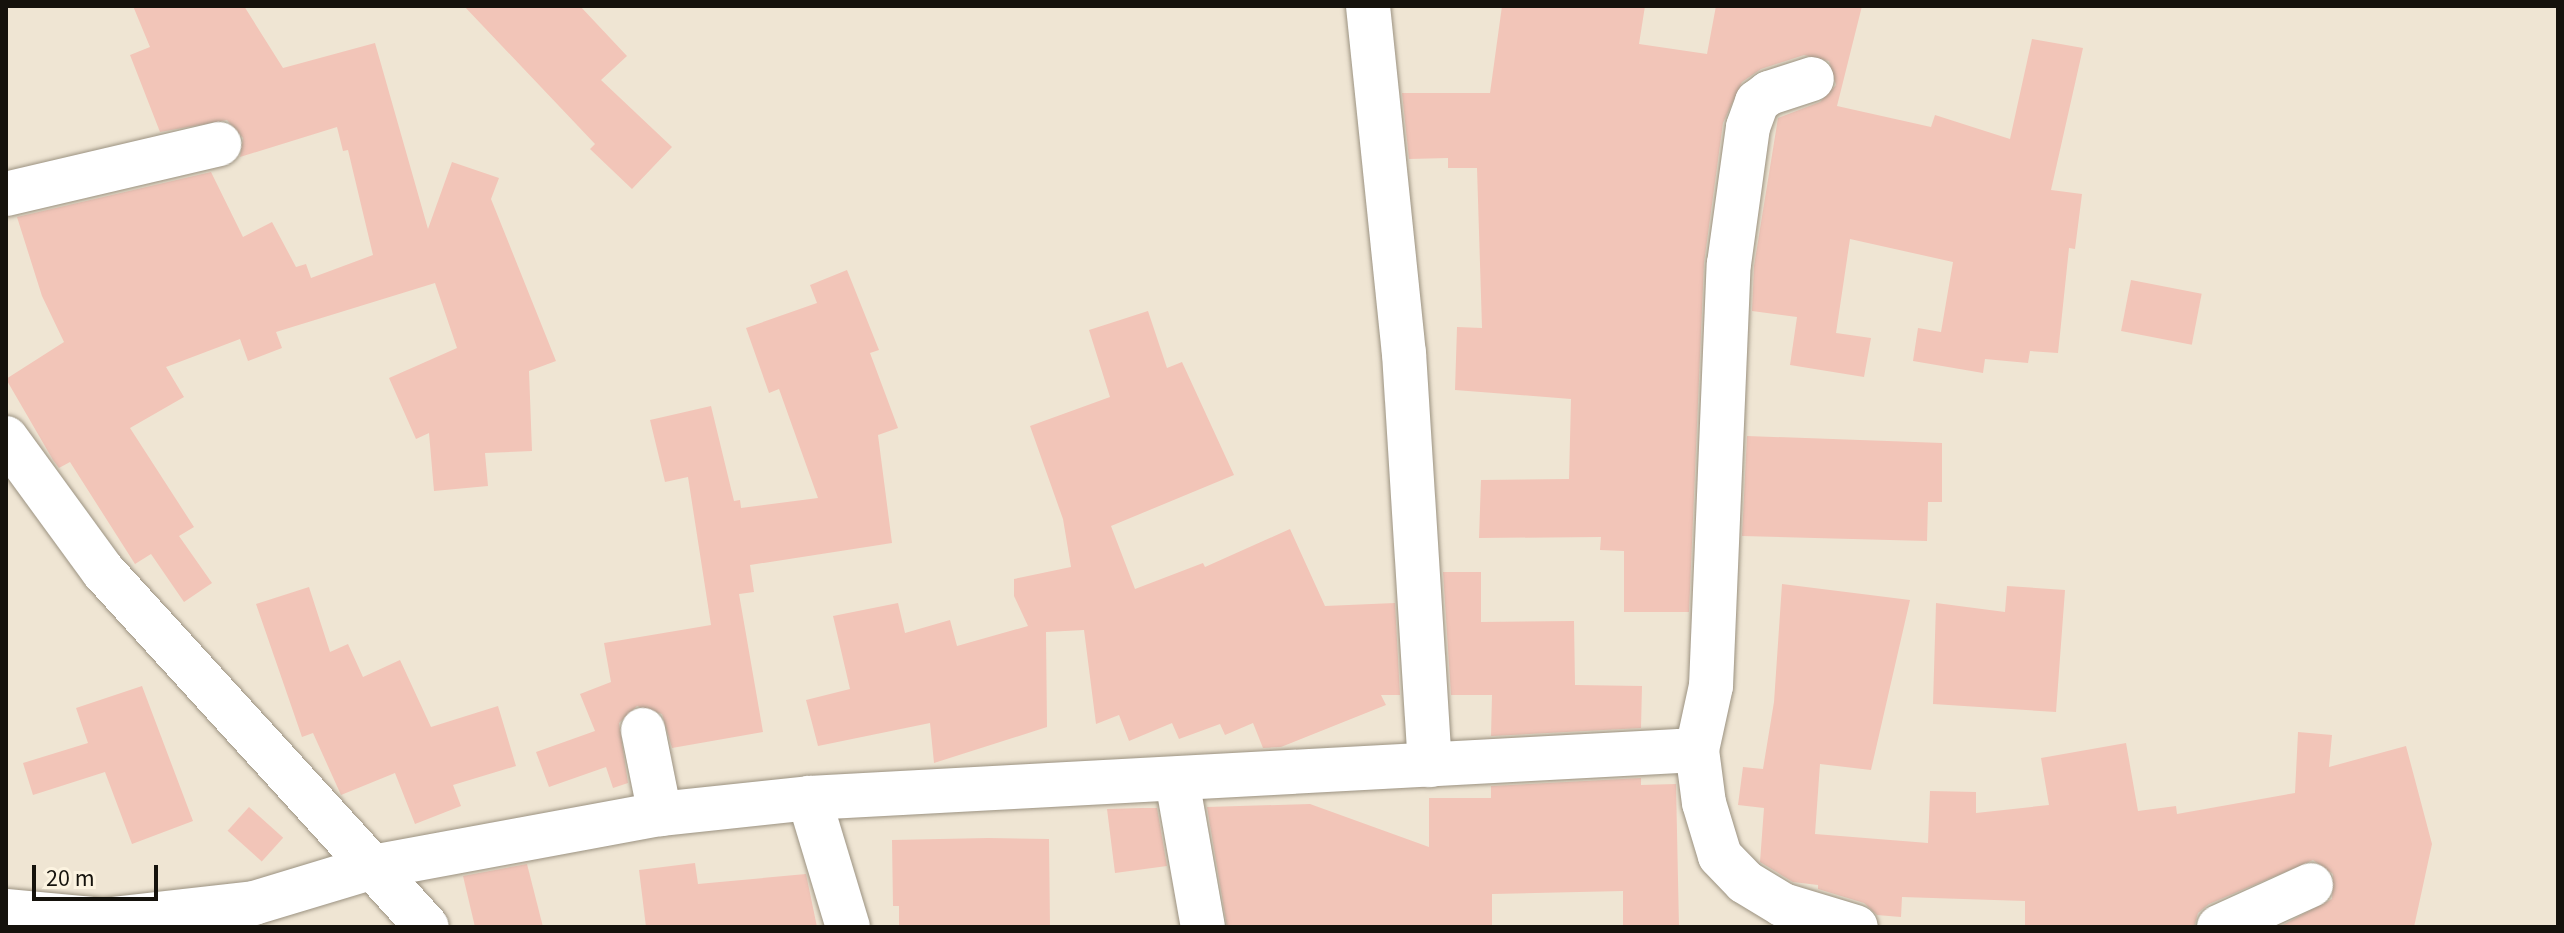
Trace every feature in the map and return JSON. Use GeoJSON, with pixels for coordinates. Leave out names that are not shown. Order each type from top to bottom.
{"type":"FeatureCollection","features":[{"type":"Feature","properties":{"kind":"street"},"geometry":{"type":"LineString","coordinates":[[1368,6],[1404,353],[1430,765]]}},
{"type":"Feature","properties":{"kind":"street"},"geometry":{"type":"LineString","coordinates":[[1812,79],[1769,93],[1757,102],[1748,127],[1729,264],[1711,686],[1697,750],[1704,803],[1720,856],[1745,882],[1783,905],[1856,927]]}},
{"type":"Feature","properties":{"kind":"street"},"geometry":{"type":"LineString","coordinates":[[6,194],[219,144]]}},
{"type":"Feature","properties":{"kind":"street"},"geometry":{"type":"LineString","coordinates":[[6,438],[103,571],[427,927]]}},
{"type":"Feature","properties":{"kind":"street"},"geometry":{"type":"LineString","coordinates":[[643,730],[660,814]]}},
{"type":"Feature","properties":{"kind":"street"},"geometry":{"type":"LineString","coordinates":[[6,911],[103,920],[254,903],[373,867],[660,814],[809,798],[1697,750]]}},
{"type":"Feature","properties":{"kind":"street"},"geometry":{"type":"LineString","coordinates":[[1177,780],[1203,927]]}},
{"type":"Feature","properties":{"kind":"street"},"geometry":{"type":"LineString","coordinates":[[809,798],[848,927]]}},
{"type":"Feature","properties":{"kind":"street"},"geometry":{"type":"LineString","coordinates":[[2219,927],[2311,885]]}},
{"type":"Feature","properties":{"kind":"building"},"geometry":{"type":"Polygon","coordinates":[[[133,6],[244,6],[283,68],[375,43],[428,229],[452,162],[499,178],[491,199],[556,361],[529,371],[532,451],[485,453],[488,486],[434,491],[429,433],[416,439],[389,378],[457,348],[435,283],[276,332],[282,348],[248,361],[240,339],[166,367],[184,397],[130,428],[194,527],[179,536],[212,583],[184,602],[151,554],[135,564],[70,462],[59,468],[53,460],[6,379],[64,342],[42,296],[17,217],[211,172],[243,237],[272,222],[296,267],[306,264],[311,278],[373,255],[348,150],[343,151],[337,127],[240,157],[243,138],[227,120],[160,132],[130,55],[150,47],[133,6]]]}},
{"type":"Feature","properties":{"kind":"building"},"geometry":{"type":"Polygon","coordinates":[[[464,6],[580,6],[627,56],[601,80],[672,147],[632,189],[590,149],[595,144],[464,6]]]}},
{"type":"Feature","properties":{"kind":"building"},"geometry":{"type":"Polygon","coordinates":[[[1502,6],[1645,6],[1639,44],[1707,54],[1716,6],[1862,6],[1837,106],[1931,127],[1935,115],[2010,139],[2032,39],[2083,48],[2051,190],[2082,194],[2075,249],[2069,248],[2058,353],[2030,351],[2028,363],[1985,359],[1983,373],[1913,361],[1918,328],[1941,332],[1953,262],[1850,239],[1836,333],[1871,338],[1864,377],[1790,365],[1797,317],[1752,311],[1754,266],[1778,118],[1820,102],[1836,85],[1829,61],[1804,55],[1761,69],[1742,82],[1723,123],[1704,263],[1689,612],[1624,612],[1624,551],[1600,550],[1601,537],[1479,538],[1481,480],[1569,479],[1571,399],[1455,390],[1457,327],[1482,328],[1477,168],[1448,168],[1448,158],[1409,159],[1402,93],[1490,93],[1502,6]]]}},
{"type":"Feature","properties":{"kind":"building"},"geometry":{"type":"Polygon","coordinates":[[[847,270],[879,350],[870,353],[898,428],[878,435],[892,543],[750,565],[754,592],[739,594],[763,732],[672,748],[662,714],[637,706],[619,723],[628,783],[613,788],[606,767],[549,787],[536,752],[595,731],[580,694],[611,682],[604,643],[711,625],[688,477],[665,482],[650,420],[711,406],[734,501],[740,500],[741,508],[818,498],[779,389],[769,393],[746,328],[817,303],[810,285],[847,270]]]}},
{"type":"Feature","properties":{"kind":"building"},"geometry":{"type":"Polygon","coordinates":[[[2131,280],[2202,294],[2192,345],[2121,331],[2131,280]]]}},
{"type":"Feature","properties":{"kind":"building"},"geometry":{"type":"Polygon","coordinates":[[[1148,311],[1167,368],[1182,362],[1234,475],[1111,526],[1135,589],[1203,563],[1205,567],[1290,529],[1325,606],[1395,603],[1400,695],[1381,695],[1386,705],[1281,747],[1263,748],[1253,723],[1225,735],[1220,724],[1179,739],[1172,723],[1129,741],[1119,715],[1096,724],[1084,630],[1046,632],[1047,727],[934,763],[930,723],[818,746],[806,700],[850,689],[833,616],[898,603],[905,633],[950,620],[957,646],[1028,626],[1014,596],[1014,579],[1071,567],[1063,519],[1030,426],[1110,397],[1089,330],[1148,311]]]}},
{"type":"Feature","properties":{"kind":"building"},"geometry":{"type":"Polygon","coordinates":[[[1747,436],[1942,443],[1942,502],[1928,502],[1927,541],[1742,536],[1747,436]]]}},
{"type":"Feature","properties":{"kind":"building"},"geometry":{"type":"Polygon","coordinates":[[[1443,572],[1481,572],[1481,622],[1574,621],[1575,685],[1642,686],[1641,728],[1491,736],[1492,695],[1451,695],[1443,572]]]}},
{"type":"Feature","properties":{"kind":"building"},"geometry":{"type":"Polygon","coordinates":[[[1782,584],[1910,600],[1871,770],[1820,764],[1815,834],[1928,843],[1930,791],[1976,792],[1976,813],[2049,805],[2041,758],[2126,743],[2138,811],[2176,806],[2177,814],[2295,793],[2298,732],[2332,735],[2329,767],[2406,746],[2432,844],[2414,927],[2279,927],[2332,899],[2333,874],[2313,860],[2209,904],[2198,913],[2194,927],[2025,927],[2025,901],[1902,897],[1901,917],[1877,915],[1864,903],[1818,889],[1818,885],[1793,882],[1760,862],[1764,808],[1738,805],[1743,767],[1763,769],[1774,702],[1782,584]]]}},
{"type":"Feature","properties":{"kind":"building"},"geometry":{"type":"Polygon","coordinates":[[[2007,586],[2065,590],[2056,712],[1933,704],[1936,603],[2005,612],[2007,586]]]}},
{"type":"Feature","properties":{"kind":"building"},"geometry":{"type":"Polygon","coordinates":[[[309,587],[330,652],[348,644],[363,677],[400,660],[431,727],[498,706],[516,766],[453,785],[461,806],[415,824],[395,773],[341,795],[313,733],[302,737],[256,604],[309,587]]]}},
{"type":"Feature","properties":{"kind":"building"},"geometry":{"type":"Polygon","coordinates":[[[142,686],[193,821],[132,844],[105,772],[33,795],[23,763],[88,743],[76,708],[142,686]]]}},
{"type":"Feature","properties":{"kind":"building"},"geometry":{"type":"Polygon","coordinates":[[[1641,778],[1641,785],[1676,784],[1679,927],[1623,927],[1623,891],[1492,894],[1492,927],[1227,927],[1207,807],[1310,804],[1429,847],[1429,798],[1491,798],[1491,786],[1641,778]]]}},
{"type":"Feature","properties":{"kind":"building"},"geometry":{"type":"Polygon","coordinates":[[[249,807],[283,838],[262,862],[228,831],[249,807]]]}},
{"type":"Feature","properties":{"kind":"building"},"geometry":{"type":"Polygon","coordinates":[[[1157,808],[1167,866],[1115,873],[1107,809],[1157,808]]]}},
{"type":"Feature","properties":{"kind":"building"},"geometry":{"type":"Polygon","coordinates":[[[1049,839],[1050,927],[899,927],[899,906],[893,906],[892,840],[1049,839]]]}},
{"type":"Feature","properties":{"kind":"building"},"geometry":{"type":"Polygon","coordinates":[[[695,863],[698,884],[806,874],[817,927],[646,927],[639,870],[695,863]]]}},
{"type":"Feature","properties":{"kind":"building"},"geometry":{"type":"Polygon","coordinates":[[[527,864],[543,927],[475,927],[463,876],[527,864]]]}}]}
